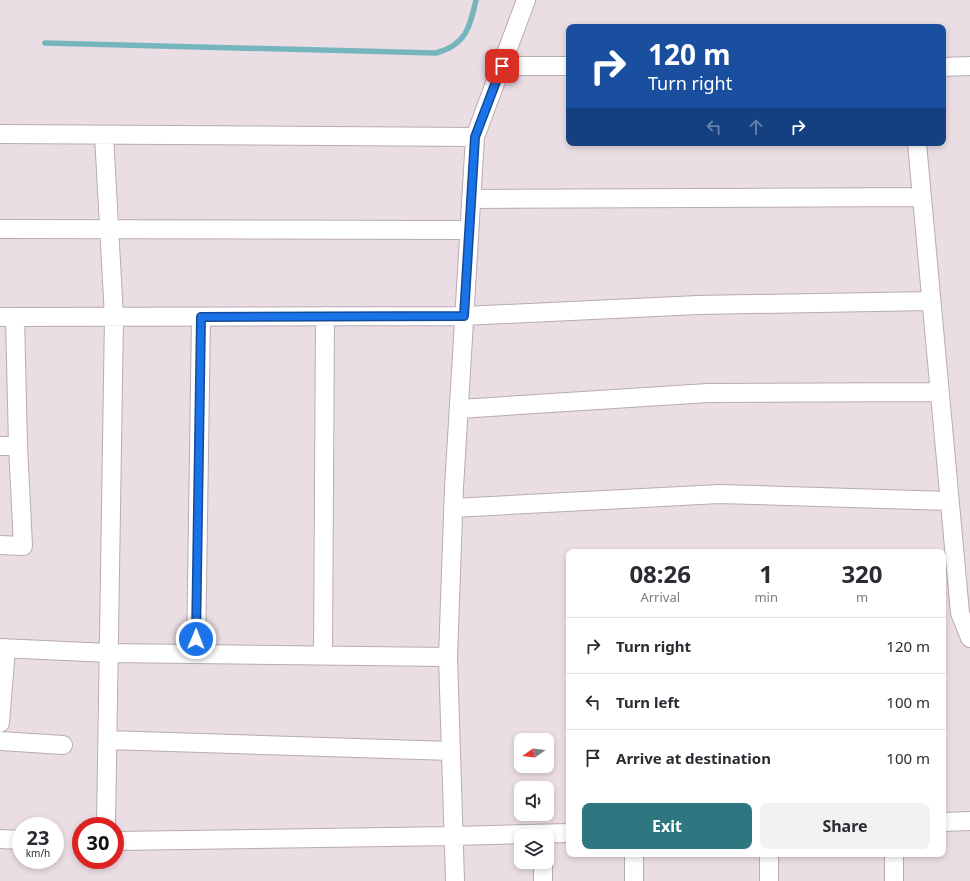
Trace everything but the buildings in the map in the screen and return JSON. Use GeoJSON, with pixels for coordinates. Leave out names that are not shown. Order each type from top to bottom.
{"type":"FeatureCollection","features":[{"type":"Feature","properties":{"kind":"street"},"geometry":{"type":"LineString","coordinates":[[455,881],[448,657],[453,508],[475,137],[526,0]]}},
{"type":"Feature","properties":{"kind":"street"},"geometry":{"type":"LineString","coordinates":[[502,66],[566,66]]}},
{"type":"Feature","properties":{"kind":"street"},"geometry":{"type":"LineString","coordinates":[[946,67],[970,66]]}},
{"type":"Feature","properties":{"kind":"street"},"geometry":{"type":"LineString","coordinates":[[0,134],[475,137]]}},
{"type":"Feature","properties":{"kind":"street"},"geometry":{"type":"LineString","coordinates":[[104,135],[114,317],[106,817]]}},
{"type":"Feature","properties":{"kind":"street"},"geometry":{"type":"LineString","coordinates":[[917,146],[960,613],[970,638]]}},
{"type":"Feature","properties":{"kind":"street"},"geometry":{"type":"LineString","coordinates":[[471,199],[922,197]]}},
{"type":"Feature","properties":{"kind":"street"},"geometry":{"type":"LineString","coordinates":[[0,228],[469,230]]}},
{"type":"Feature","properties":{"kind":"street"},"geometry":{"type":"LineString","coordinates":[[0,545],[23,546],[18,446],[8,317],[464,316],[698,305],[931,301]]}},
{"type":"Feature","properties":{"kind":"street"},"geometry":{"type":"LineString","coordinates":[[323,656],[325,316]]}},
{"type":"Feature","properties":{"kind":"street"},"geometry":{"type":"LineString","coordinates":[[196,654],[201,317]]}},
{"type":"Feature","properties":{"kind":"street"},"geometry":{"type":"LineString","coordinates":[[459,409],[708,393],[940,392]]}},
{"type":"Feature","properties":{"kind":"street"},"geometry":{"type":"LineString","coordinates":[[0,446],[18,446]]}},
{"type":"Feature","properties":{"kind":"street"},"geometry":{"type":"LineString","coordinates":[[453,508],[719,494],[949,501]]}},
{"type":"Feature","properties":{"kind":"street"},"geometry":{"type":"LineString","coordinates":[[0,723],[3,648],[109,653],[448,657]]}},
{"type":"Feature","properties":{"kind":"street"},"geometry":{"type":"LineString","coordinates":[[108,740],[451,751]]}},
{"type":"Feature","properties":{"kind":"street"},"geometry":{"type":"LineString","coordinates":[[0,741],[64,745]]}},
{"type":"Feature","properties":{"kind":"street"},"geometry":{"type":"LineString","coordinates":[[946,822],[970,821]]}},
{"type":"Feature","properties":{"kind":"street"},"geometry":{"type":"LineString","coordinates":[[554,834],[566,833]]}},
{"type":"Feature","properties":{"kind":"street"},"geometry":{"type":"LineString","coordinates":[[124,841],[514,835]]}},
{"type":"Feature","properties":{"kind":"street"},"geometry":{"type":"LineString","coordinates":[[0,839],[12,840]]}},
{"type":"Feature","properties":{"kind":"street"},"geometry":{"type":"LineString","coordinates":[[634,857],[634,881]]}},
{"type":"Feature","properties":{"kind":"street"},"geometry":{"type":"LineString","coordinates":[[769,857],[769,881]]}},
{"type":"Feature","properties":{"kind":"street"},"geometry":{"type":"LineString","coordinates":[[894,857],[894,881]]}},
{"type":"Feature","properties":{"kind":"street"},"geometry":{"type":"LineString","coordinates":[[543,869],[543,881]]}},
{"type":"Feature","properties":{"kind":"waterway"},"geometry":{"type":"LineString","coordinates":[[45,43],[436,53],[446,50],[454,45],[465,34],[469,27],[476,0]]}},
{"type":"Feature","properties":{"kind":"route"},"geometry":{"type":"LineString","coordinates":[[196,639],[201,317],[464,316],[475,137],[502,66]]}}]}
